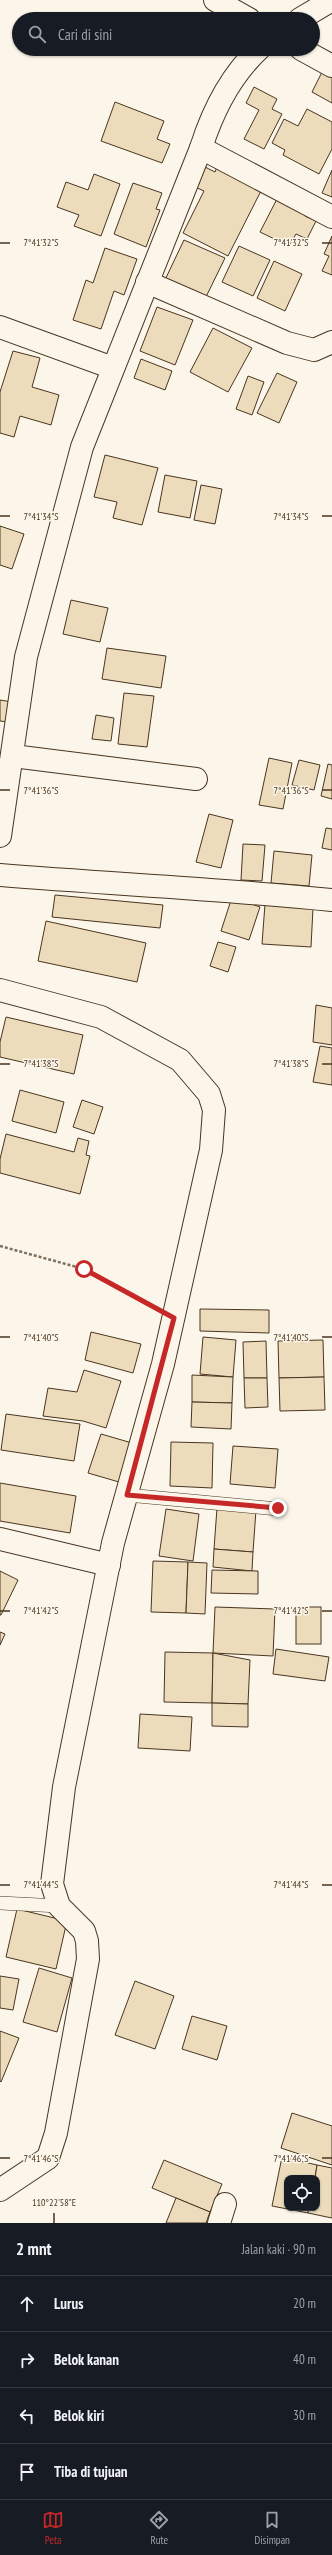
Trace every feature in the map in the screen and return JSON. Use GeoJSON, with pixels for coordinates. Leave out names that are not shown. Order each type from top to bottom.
{"type":"FeatureCollection","features":[{"type":"Feature","properties":{"kind":"street"},"geometry":{"type":"LineString","coordinates":[[215,0],[236,12]]}},
{"type":"Feature","properties":{"kind":"street"},"geometry":{"type":"LineString","coordinates":[[312,12],[332,0]]}},
{"type":"Feature","properties":{"kind":"street"},"geometry":{"type":"LineString","coordinates":[[0,836],[28,650],[82,447],[112,368],[201,148],[211,115],[242,65],[252,56]]}},
{"type":"Feature","properties":{"kind":"street"},"geometry":{"type":"LineString","coordinates":[[314,56],[332,66]]}},
{"type":"Feature","properties":{"kind":"street"},"geometry":{"type":"LineString","coordinates":[[201,148],[332,217]]}},
{"type":"Feature","properties":{"kind":"street"},"geometry":{"type":"LineString","coordinates":[[147,282],[288,343],[314,350],[332,342]]}},
{"type":"Feature","properties":{"kind":"street"},"geometry":{"type":"LineString","coordinates":[[0,327],[112,368]]}},
{"type":"Feature","properties":{"kind":"street"},"geometry":{"type":"LineString","coordinates":[[13,756],[196,779]]}},
{"type":"Feature","properties":{"kind":"street"},"geometry":{"type":"LineString","coordinates":[[0,875],[168,888],[242,891],[332,900]]}},
{"type":"Feature","properties":{"kind":"street"},"geometry":{"type":"LineString","coordinates":[[0,990],[101,1017],[180,1060],[209,1094],[214,1110],[211,1150],[174,1318],[109,1565],[64,1787],[52,1884],[60,1906],[84,1931],[88,1941],[88,1959],[56,2133],[48,2158],[0,2190]]}},
{"type":"Feature","properties":{"kind":"street"},"geometry":{"type":"LineString","coordinates":[[0,1539],[109,1565]]}},
{"type":"Feature","properties":{"kind":"lane"},"geometry":{"type":"LineString","coordinates":[[127,1495],[278,1508]]}},
{"type":"Feature","properties":{"kind":"lane"},"geometry":{"type":"LineString","coordinates":[[0,1903],[60,1906]]}},
{"type":"Feature","properties":{"kind":"path"},"geometry":{"type":"LineString","coordinates":[[0,1246],[84,1269],[174,1318]]}},
{"type":"Feature","properties":{"kind":"building"},"geometry":{"type":"Polygon","coordinates":[[[324,68],[332,72],[332,103],[312,92],[324,68]]]}},
{"type":"Feature","properties":{"kind":"building"},"geometry":{"type":"Polygon","coordinates":[[[254,87],[277,99],[272,109],[282,114],[264,149],[244,139],[259,110],[246,103],[254,87]]]}},
{"type":"Feature","properties":{"kind":"building"},"geometry":{"type":"Polygon","coordinates":[[[115,102],[164,121],[157,139],[170,144],[162,163],[101,141],[115,102]]]}},
{"type":"Feature","properties":{"kind":"building"},"geometry":{"type":"Polygon","coordinates":[[[307,109],[332,122],[332,149],[319,174],[283,155],[285,150],[272,143],[284,119],[298,126],[307,109]]]}},
{"type":"Feature","properties":{"kind":"building"},"geometry":{"type":"Polygon","coordinates":[[[219,162],[264,185],[228,256],[183,233],[204,191],[193,186],[203,166],[215,172],[219,162]]]}},
{"type":"Feature","properties":{"kind":"building"},"geometry":{"type":"Polygon","coordinates":[[[332,170],[332,197],[322,193],[332,170]]]}},
{"type":"Feature","properties":{"kind":"building"},"geometry":{"type":"Polygon","coordinates":[[[94,174],[120,184],[101,236],[74,226],[79,215],[57,207],[66,182],[88,190],[94,174]]]}},
{"type":"Feature","properties":{"kind":"building"},"geometry":{"type":"Polygon","coordinates":[[[133,183],[162,193],[156,209],[160,210],[146,247],[114,234],[133,183]]]}},
{"type":"Feature","properties":{"kind":"building"},"geometry":{"type":"Polygon","coordinates":[[[279,195],[308,210],[305,216],[316,221],[307,239],[296,234],[289,246],[260,232],[279,195]]]}},
{"type":"Feature","properties":{"kind":"building"},"geometry":{"type":"Polygon","coordinates":[[[332,236],[332,275],[322,271],[329,256],[324,254],[332,236]]]}},
{"type":"Feature","properties":{"kind":"building"},"geometry":{"type":"Polygon","coordinates":[[[184,240],[225,258],[203,303],[163,284],[184,240]]]}},
{"type":"Feature","properties":{"kind":"building"},"geometry":{"type":"Polygon","coordinates":[[[239,246],[270,260],[253,296],[222,282],[239,246]]]}},
{"type":"Feature","properties":{"kind":"building"},"geometry":{"type":"Polygon","coordinates":[[[105,248],[137,259],[124,295],[114,291],[101,329],[73,320],[86,280],[93,283],[105,248]]]}},
{"type":"Feature","properties":{"kind":"building"},"geometry":{"type":"Polygon","coordinates":[[[274,261],[302,274],[285,311],[257,298],[274,261]]]}},
{"type":"Feature","properties":{"kind":"building"},"geometry":{"type":"Polygon","coordinates":[[[157,307],[193,320],[175,365],[140,351],[157,307]]]}},
{"type":"Feature","properties":{"kind":"building"},"geometry":{"type":"Polygon","coordinates":[[[213,328],[252,348],[228,392],[190,372],[213,328]]]}},
{"type":"Feature","properties":{"kind":"building"},"geometry":{"type":"Polygon","coordinates":[[[13,351],[40,358],[32,387],[59,395],[51,425],[20,416],[14,437],[0,433],[0,392],[13,351]]]}},
{"type":"Feature","properties":{"kind":"building"},"geometry":{"type":"Polygon","coordinates":[[[141,359],[172,371],[165,390],[134,378],[141,359]]]}},
{"type":"Feature","properties":{"kind":"building"},"geometry":{"type":"Polygon","coordinates":[[[277,373],[297,382],[279,423],[257,413],[277,373]]]}},
{"type":"Feature","properties":{"kind":"building"},"geometry":{"type":"Polygon","coordinates":[[[248,376],[264,382],[252,415],[236,409],[248,376]]]}},
{"type":"Feature","properties":{"kind":"building"},"geometry":{"type":"Polygon","coordinates":[[[105,455],[158,468],[142,525],[113,518],[117,502],[94,497],[105,455]]]}},
{"type":"Feature","properties":{"kind":"building"},"geometry":{"type":"Polygon","coordinates":[[[165,475],[197,481],[190,518],[158,512],[165,475]]]}},
{"type":"Feature","properties":{"kind":"building"},"geometry":{"type":"Polygon","coordinates":[[[201,485],[222,489],[215,524],[194,520],[201,485]]]}},
{"type":"Feature","properties":{"kind":"building"},"geometry":{"type":"Polygon","coordinates":[[[0,526],[24,534],[12,569],[0,565],[0,526]]]}},
{"type":"Feature","properties":{"kind":"building"},"geometry":{"type":"Polygon","coordinates":[[[71,600],[108,608],[100,642],[63,634],[71,600]]]}},
{"type":"Feature","properties":{"kind":"building"},"geometry":{"type":"Polygon","coordinates":[[[107,648],[166,656],[161,688],[102,679],[107,648]]]}},
{"type":"Feature","properties":{"kind":"building"},"geometry":{"type":"Polygon","coordinates":[[[124,693],[154,696],[147,747],[118,744],[124,693]]]}},
{"type":"Feature","properties":{"kind":"building"},"geometry":{"type":"Polygon","coordinates":[[[0,700],[12,702],[9,722],[0,721],[0,700]]]}},
{"type":"Feature","properties":{"kind":"building"},"geometry":{"type":"Polygon","coordinates":[[[96,715],[114,718],[111,741],[92,739],[96,715]]]}},
{"type":"Feature","properties":{"kind":"building"},"geometry":{"type":"Polygon","coordinates":[[[269,758],[292,763],[283,809],[259,805],[269,758]]]}},
{"type":"Feature","properties":{"kind":"building"},"geometry":{"type":"Polygon","coordinates":[[[299,760],[320,765],[314,790],[292,785],[299,760]]]}},
{"type":"Feature","properties":{"kind":"building"},"geometry":{"type":"Polygon","coordinates":[[[328,764],[332,765],[332,799],[321,796],[328,764]]]}},
{"type":"Feature","properties":{"kind":"building"},"geometry":{"type":"Polygon","coordinates":[[[209,814],[233,820],[221,868],[196,862],[209,814]]]}},
{"type":"Feature","properties":{"kind":"building"},"geometry":{"type":"Polygon","coordinates":[[[326,828],[332,829],[332,850],[322,848],[326,828]]]}},
{"type":"Feature","properties":{"kind":"building"},"geometry":{"type":"Polygon","coordinates":[[[243,844],[265,845],[262,881],[241,880],[243,844]]]}},
{"type":"Feature","properties":{"kind":"building"},"geometry":{"type":"Polygon","coordinates":[[[274,851],[312,855],[309,886],[271,883],[274,851]]]}},
{"type":"Feature","properties":{"kind":"building"},"geometry":{"type":"Polygon","coordinates":[[[55,895],[163,905],[160,928],[52,917],[55,895]]]}},
{"type":"Feature","properties":{"kind":"building"},"geometry":{"type":"Polygon","coordinates":[[[232,897],[260,907],[249,940],[221,931],[232,897]]]}},
{"type":"Feature","properties":{"kind":"building"},"geometry":{"type":"Polygon","coordinates":[[[265,904],[313,908],[311,947],[262,944],[265,904]]]}},
{"type":"Feature","properties":{"kind":"building"},"geometry":{"type":"Polygon","coordinates":[[[46,921],[146,943],[137,982],[38,961],[46,921]]]}},
{"type":"Feature","properties":{"kind":"building"},"geometry":{"type":"Polygon","coordinates":[[[218,942],[236,947],[228,972],[210,966],[218,942]]]}},
{"type":"Feature","properties":{"kind":"building"},"geometry":{"type":"Polygon","coordinates":[[[316,1005],[332,1008],[332,1045],[313,1042],[316,1005]]]}},
{"type":"Feature","properties":{"kind":"building"},"geometry":{"type":"Polygon","coordinates":[[[6,1017],[83,1035],[74,1074],[0,1057],[0,1042],[6,1017]]]}},
{"type":"Feature","properties":{"kind":"building"},"geometry":{"type":"Polygon","coordinates":[[[320,1046],[332,1048],[332,1085],[313,1082],[320,1046]]]}},
{"type":"Feature","properties":{"kind":"building"},"geometry":{"type":"Polygon","coordinates":[[[20,1090],[64,1102],[56,1133],[12,1121],[20,1090]]]}},
{"type":"Feature","properties":{"kind":"building"},"geometry":{"type":"Polygon","coordinates":[[[82,1100],[103,1107],[94,1134],[73,1127],[82,1100]]]}},
{"type":"Feature","properties":{"kind":"building"},"geometry":{"type":"Polygon","coordinates":[[[6,1134],[74,1152],[78,1138],[89,1141],[86,1155],[90,1156],[80,1194],[0,1173],[0,1159],[6,1134]]]}},
{"type":"Feature","properties":{"kind":"building"},"geometry":{"type":"Polygon","coordinates":[[[200,1309],[269,1310],[269,1333],[200,1331],[200,1309]]]}},
{"type":"Feature","properties":{"kind":"building"},"geometry":{"type":"Polygon","coordinates":[[[91,1332],[141,1344],[133,1373],[85,1360],[91,1332]]]}},
{"type":"Feature","properties":{"kind":"building"},"geometry":{"type":"Polygon","coordinates":[[[203,1337],[236,1340],[233,1377],[200,1374],[203,1337]]]}},
{"type":"Feature","properties":{"kind":"building"},"geometry":{"type":"Polygon","coordinates":[[[323,1340],[324,1377],[279,1378],[278,1341],[323,1340]]]}},
{"type":"Feature","properties":{"kind":"building"},"geometry":{"type":"Polygon","coordinates":[[[266,1341],[267,1378],[244,1378],[243,1342],[266,1341]]]}},
{"type":"Feature","properties":{"kind":"building"},"geometry":{"type":"Polygon","coordinates":[[[84,1370],[121,1381],[106,1428],[83,1421],[43,1416],[48,1388],[77,1392],[84,1370]]]}},
{"type":"Feature","properties":{"kind":"building"},"geometry":{"type":"Polygon","coordinates":[[[192,1375],[233,1377],[232,1403],[192,1402],[192,1375]]]}},
{"type":"Feature","properties":{"kind":"building"},"geometry":{"type":"Polygon","coordinates":[[[324,1377],[325,1410],[280,1411],[279,1378],[324,1377]]]}},
{"type":"Feature","properties":{"kind":"building"},"geometry":{"type":"Polygon","coordinates":[[[244,1378],[267,1378],[268,1407],[245,1408],[244,1378]]]}},
{"type":"Feature","properties":{"kind":"building"},"geometry":{"type":"Polygon","coordinates":[[[192,1402],[232,1403],[231,1429],[191,1427],[192,1402]]]}},
{"type":"Feature","properties":{"kind":"building"},"geometry":{"type":"Polygon","coordinates":[[[6,1414],[80,1424],[74,1461],[1,1450],[6,1414]]]}},
{"type":"Feature","properties":{"kind":"building"},"geometry":{"type":"Polygon","coordinates":[[[101,1434],[132,1443],[119,1482],[88,1473],[101,1434]]]}},
{"type":"Feature","properties":{"kind":"building"},"geometry":{"type":"Polygon","coordinates":[[[171,1442],[213,1443],[212,1488],[170,1486],[171,1442]]]}},
{"type":"Feature","properties":{"kind":"building"},"geometry":{"type":"Polygon","coordinates":[[[233,1446],[278,1449],[275,1488],[230,1484],[233,1446]]]}},
{"type":"Feature","properties":{"kind":"building"},"geometry":{"type":"Polygon","coordinates":[[[0,1483],[76,1496],[70,1533],[0,1521],[0,1483]]]}},
{"type":"Feature","properties":{"kind":"building"},"geometry":{"type":"Polygon","coordinates":[[[217,1508],[256,1510],[253,1552],[214,1549],[217,1508]]]}},
{"type":"Feature","properties":{"kind":"building"},"geometry":{"type":"Polygon","coordinates":[[[166,1509],[199,1514],[193,1561],[159,1556],[166,1509]]]}},
{"type":"Feature","properties":{"kind":"building"},"geometry":{"type":"Polygon","coordinates":[[[214,1549],[253,1552],[252,1571],[213,1567],[214,1549]]]}},
{"type":"Feature","properties":{"kind":"building"},"geometry":{"type":"Polygon","coordinates":[[[153,1561],[188,1562],[186,1613],[151,1612],[153,1561]]]}},
{"type":"Feature","properties":{"kind":"building"},"geometry":{"type":"Polygon","coordinates":[[[188,1562],[207,1563],[205,1614],[186,1613],[188,1562]]]}},
{"type":"Feature","properties":{"kind":"building"},"geometry":{"type":"Polygon","coordinates":[[[212,1570],[258,1571],[258,1594],[211,1593],[212,1570]]]}},
{"type":"Feature","properties":{"kind":"building"},"geometry":{"type":"Polygon","coordinates":[[[0,1571],[18,1580],[1,1615],[0,1615],[0,1571]]]}},
{"type":"Feature","properties":{"kind":"building"},"geometry":{"type":"Polygon","coordinates":[[[215,1607],[275,1609],[273,1656],[213,1653],[215,1607]]]}},
{"type":"Feature","properties":{"kind":"building"},"geometry":{"type":"Polygon","coordinates":[[[296,1607],[321,1607],[321,1644],[296,1644],[296,1607]]]}},
{"type":"Feature","properties":{"kind":"building"},"geometry":{"type":"Polygon","coordinates":[[[0,1632],[5,1634],[0,1645],[0,1632]]]}},
{"type":"Feature","properties":{"kind":"building"},"geometry":{"type":"Polygon","coordinates":[[[276,1649],[329,1657],[325,1681],[273,1674],[276,1649]]]}},
{"type":"Feature","properties":{"kind":"building"},"geometry":{"type":"Polygon","coordinates":[[[165,1652],[213,1653],[212,1703],[164,1702],[165,1652]]]}},
{"type":"Feature","properties":{"kind":"building"},"geometry":{"type":"Polygon","coordinates":[[[213,1653],[250,1660],[248,1704],[212,1703],[213,1653]]]}},
{"type":"Feature","properties":{"kind":"building"},"geometry":{"type":"Polygon","coordinates":[[[212,1703],[248,1704],[248,1727],[212,1726],[212,1703]]]}},
{"type":"Feature","properties":{"kind":"building"},"geometry":{"type":"Polygon","coordinates":[[[140,1714],[192,1717],[190,1751],[138,1748],[140,1714]]]}},
{"type":"Feature","properties":{"kind":"building"},"geometry":{"type":"Polygon","coordinates":[[[17,1909],[67,1921],[56,1969],[6,1957],[17,1909]]]}},
{"type":"Feature","properties":{"kind":"building"},"geometry":{"type":"Polygon","coordinates":[[[39,1968],[72,1978],[57,2032],[23,2022],[39,1968]]]}},
{"type":"Feature","properties":{"kind":"building"},"geometry":{"type":"Polygon","coordinates":[[[0,1976],[19,1979],[13,2010],[0,2008],[0,1976]]]}},
{"type":"Feature","properties":{"kind":"building"},"geometry":{"type":"Polygon","coordinates":[[[135,1981],[174,1996],[155,2049],[115,2035],[135,1981]]]}},
{"type":"Feature","properties":{"kind":"building"},"geometry":{"type":"Polygon","coordinates":[[[192,2016],[227,2026],[217,2060],[182,2049],[192,2016]]]}},
{"type":"Feature","properties":{"kind":"building"},"geometry":{"type":"Polygon","coordinates":[[[0,2031],[19,2038],[1,2082],[0,2081],[0,2031]]]}},
{"type":"Feature","properties":{"kind":"building"},"geometry":{"type":"Polygon","coordinates":[[[292,2113],[332,2126],[332,2165],[281,2148],[292,2113]]]}},
{"type":"Feature","properties":{"kind":"building"},"geometry":{"type":"Polygon","coordinates":[[[282,2157],[317,2165],[315,2175],[284,2175],[284,2208],[272,2206],[282,2157]]]}},
{"type":"Feature","properties":{"kind":"building"},"geometry":{"type":"Polygon","coordinates":[[[164,2160],[222,2184],[210,2212],[152,2188],[164,2160]]]}},
{"type":"Feature","properties":{"kind":"building"},"geometry":{"type":"Polygon","coordinates":[[[317,2165],[332,2168],[332,2218],[308,2213],[308,2211],[320,2211],[320,2175],[315,2175],[317,2165]]]}},
{"type":"Feature","properties":{"kind":"building"},"geometry":{"type":"Polygon","coordinates":[[[176,2198],[210,2212],[206,2223],[166,2223],[176,2198]]]}},
{"type":"Feature","properties":{"kind":"building"},"geometry":{"type":"Polygon","coordinates":[[[298,2211],[308,2211],[308,2213],[298,2211]]]}},
{"type":"Feature","properties":{"kind":"route"},"geometry":{"type":"LineString","coordinates":[[84,1269],[151,1307],[174,1318],[127,1495],[278,1508]]}}]}
